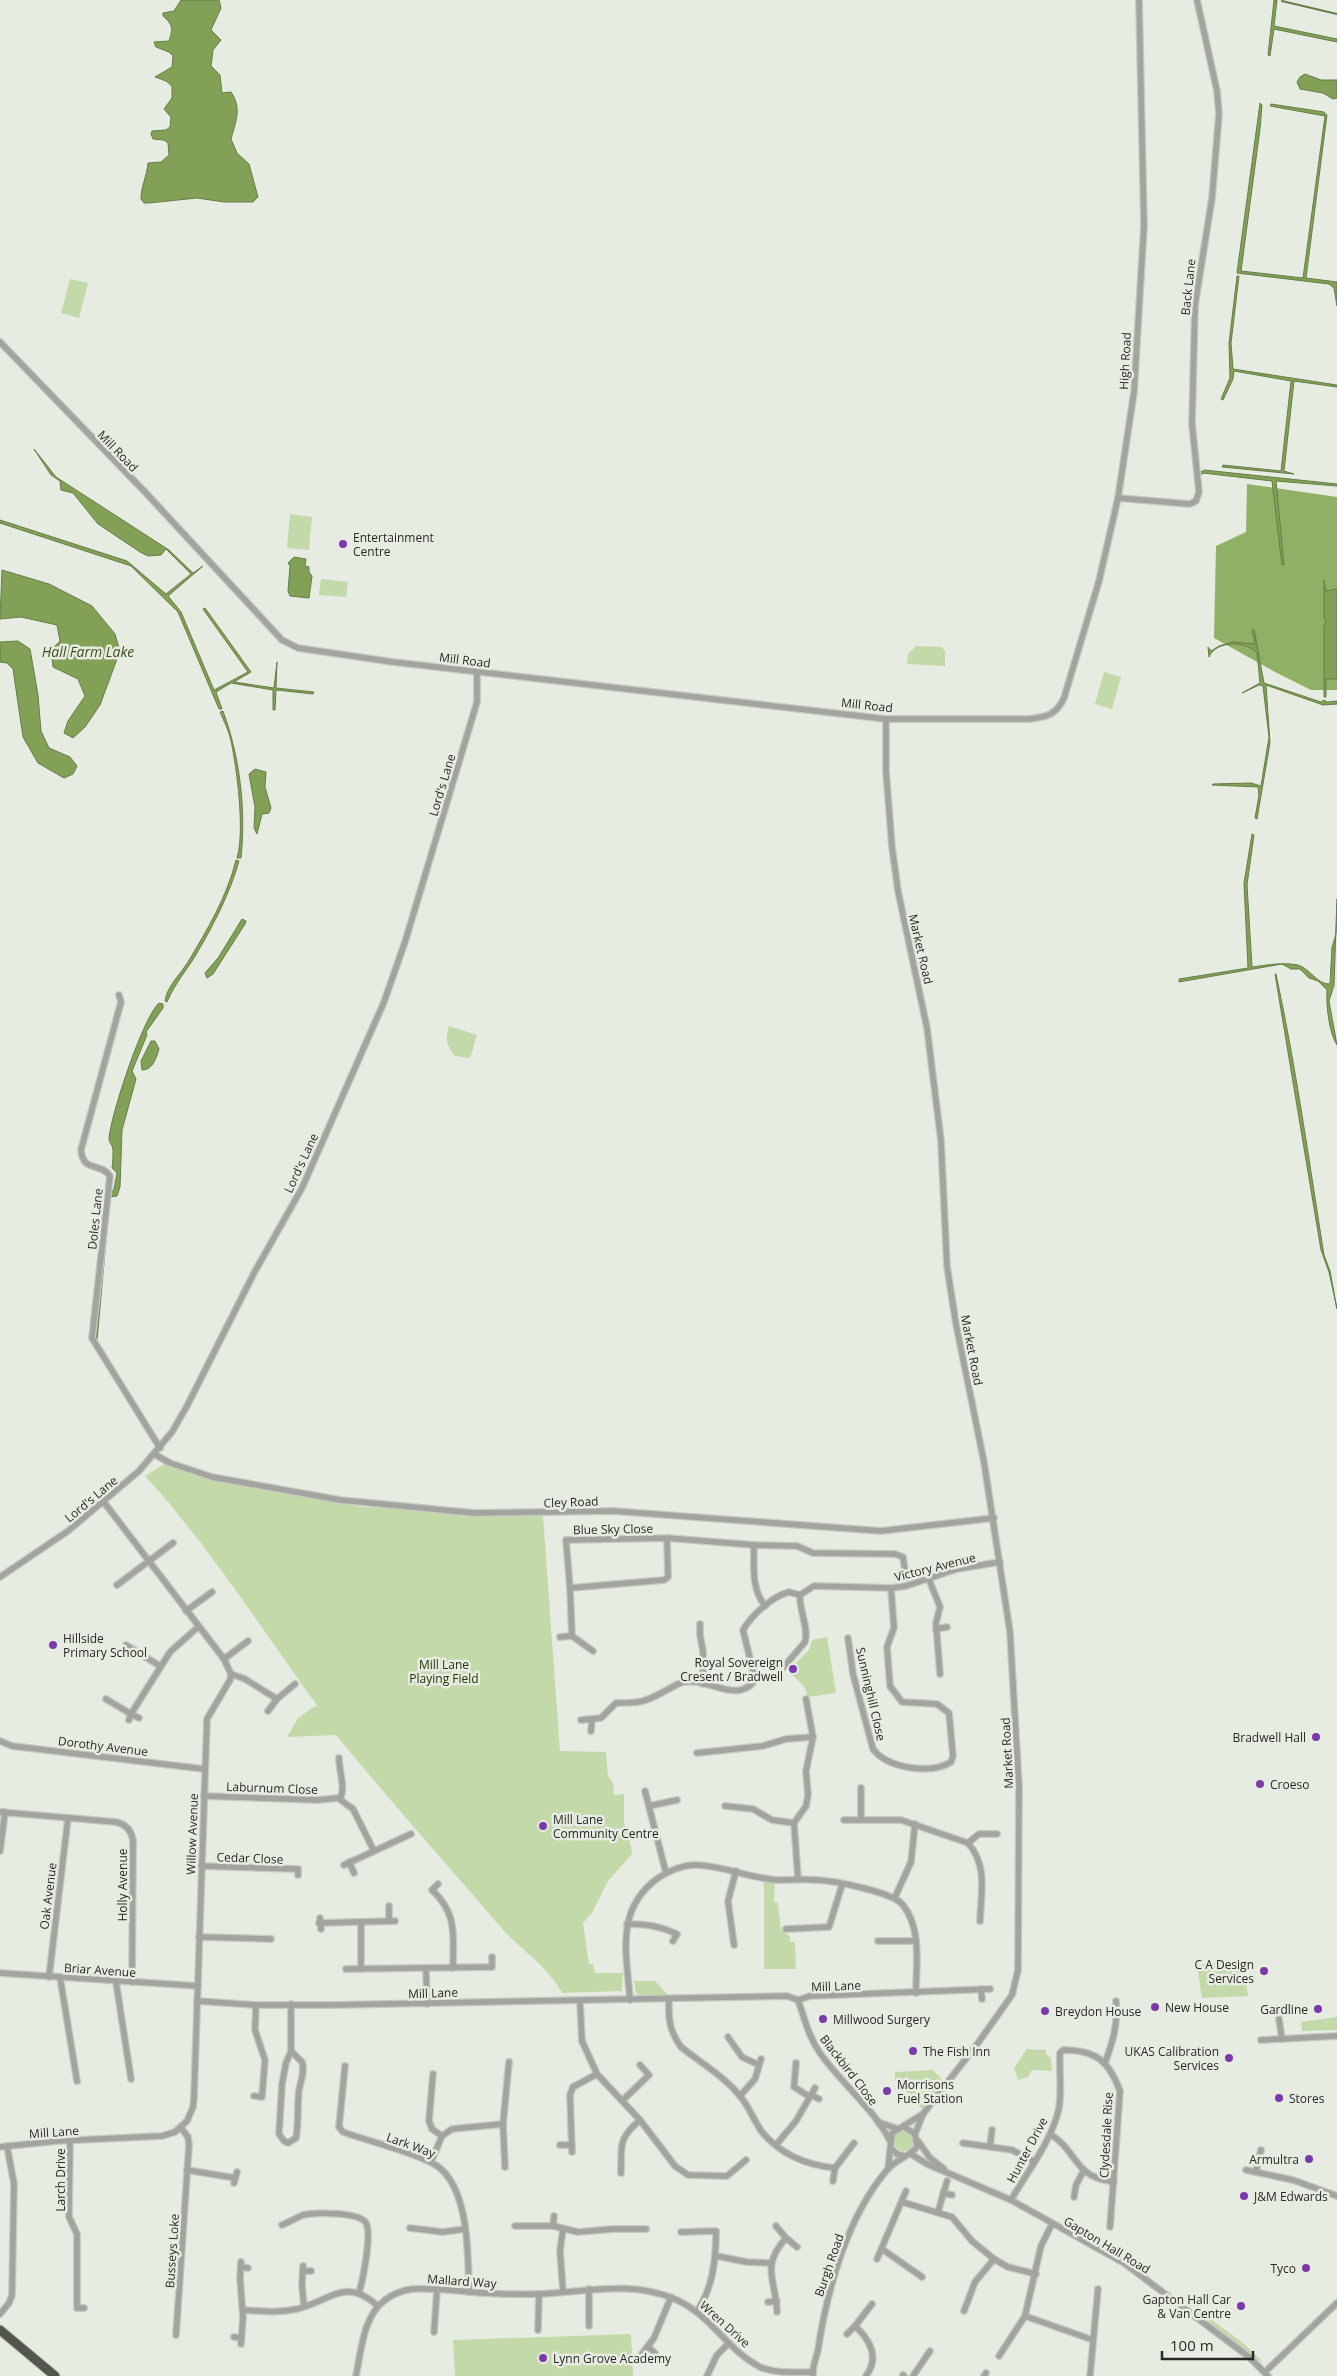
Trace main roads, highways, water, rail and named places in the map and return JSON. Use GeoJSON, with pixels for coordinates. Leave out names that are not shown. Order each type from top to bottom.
{"type":"FeatureCollection","features":[{"type":"Feature","properties":{"kind":"highway"},"geometry":{"type":"LineString","coordinates":[[0,2330],[55,2376]]}},
{"type":"Feature","properties":{"kind":"water"},"geometry":{"type":"Polygon","coordinates":[[[181,0],[219,0],[221,8],[211,30],[221,40],[213,50],[211,66],[220,75],[222,93],[231,92],[236,104],[237,115],[231,139],[237,153],[249,164],[258,197],[253,202],[224,202],[197,198],[144,203],[141,199],[148,163],[161,162],[169,155],[168,143],[164,140],[153,139],[151,134],[152,131],[166,130],[170,127],[171,117],[164,109],[172,98],[172,86],[166,81],[155,77],[172,67],[173,56],[169,52],[156,47],[154,42],[169,41],[171,27],[163,13],[174,11],[181,0]]]}},
{"type":"Feature","properties":{"kind":"water"},"geometry":{"type":"Polygon","coordinates":[[[1274,0],[1277,0],[1274,26],[1337,39],[1337,42],[1274,29],[1270,56],[1268,55],[1274,0]]]}},
{"type":"Feature","properties":{"kind":"water"},"geometry":{"type":"Polygon","coordinates":[[[1305,74],[1321,80],[1337,80],[1337,98],[1333,99],[1323,93],[1300,89],[1297,82],[1305,74]]]}},
{"type":"Feature","properties":{"kind":"water"},"geometry":{"type":"Polygon","coordinates":[[[1260,103],[1262,105],[1260,129],[1241,271],[1303,278],[1325,116],[1270,106],[1271,104],[1324,112],[1327,115],[1306,278],[1337,282],[1337,306],[1334,288],[1329,284],[1237,273],[1260,103]]]}},
{"type":"Feature","properties":{"kind":"water"},"geometry":{"type":"Polygon","coordinates":[[[1237,276],[1239,276],[1231,343],[1233,369],[1337,385],[1337,387],[1294,381],[1284,471],[1294,474],[1222,467],[1223,465],[1281,471],[1291,381],[1234,371],[1233,379],[1223,400],[1221,399],[1230,378],[1229,343],[1237,276]]]}},
{"type":"Feature","properties":{"kind":"water"},"geometry":{"type":"Polygon","coordinates":[[[34,449],[56,477],[169,550],[193,573],[203,566],[168,596],[181,612],[214,690],[248,672],[203,609],[205,608],[251,672],[234,682],[274,688],[277,662],[276,688],[314,692],[313,694],[276,690],[275,710],[273,710],[273,690],[231,683],[216,692],[222,709],[219,709],[178,612],[131,566],[0,523],[0,520],[127,561],[166,594],[191,574],[166,549],[161,555],[148,556],[98,524],[73,493],[61,490],[60,481],[51,475],[34,449]]]}},
{"type":"Feature","properties":{"kind":"water"},"geometry":{"type":"Polygon","coordinates":[[[1204,470],[1337,484],[1337,486],[1276,481],[1284,565],[1282,565],[1272,481],[1203,473],[1199,477],[1199,473],[1204,470]]]}},
{"type":"Feature","properties":{"kind":"water"},"geometry":{"type":"Polygon","coordinates":[[[294,557],[306,559],[305,566],[309,567],[309,572],[312,576],[309,598],[290,596],[288,591],[290,566],[288,563],[294,557]]]}},
{"type":"Feature","properties":{"kind":"water","name":"Hall Farm Lake"},"geometry":{"type":"Polygon","coordinates":[[[2,570],[49,584],[92,606],[115,634],[120,651],[100,705],[85,727],[73,738],[64,733],[68,721],[85,696],[78,679],[53,667],[51,650],[60,641],[57,625],[21,617],[0,619],[2,570]]]}},
{"type":"Feature","properties":{"kind":"water"},"geometry":{"type":"Polygon","coordinates":[[[1324,580],[1326,591],[1337,589],[1337,679],[1326,679],[1326,697],[1324,697],[1324,625],[1326,621],[1324,618],[1324,580]]]}},
{"type":"Feature","properties":{"kind":"water"},"geometry":{"type":"Polygon","coordinates":[[[1254,629],[1264,683],[1321,702],[1324,700],[1327,702],[1337,701],[1337,704],[1323,705],[1266,685],[1270,743],[1257,819],[1255,818],[1259,795],[1258,787],[1212,785],[1251,783],[1261,786],[1269,737],[1263,686],[1259,685],[1242,693],[1260,683],[1257,653],[1246,646],[1232,644],[1218,648],[1209,657],[1208,647],[1211,651],[1219,646],[1233,642],[1255,644],[1252,630],[1254,629]]]}},
{"type":"Feature","properties":{"kind":"water"},"geometry":{"type":"Polygon","coordinates":[[[18,641],[30,649],[38,695],[41,731],[49,748],[70,757],[77,766],[73,774],[64,778],[38,763],[23,737],[13,669],[7,663],[0,662],[0,642],[18,641]]]}},
{"type":"Feature","properties":{"kind":"water"},"geometry":{"type":"Polygon","coordinates":[[[223,711],[234,746],[240,783],[243,821],[241,858],[237,858],[240,832],[238,783],[230,737],[220,712],[223,711]]]}},
{"type":"Feature","properties":{"kind":"water"},"geometry":{"type":"Polygon","coordinates":[[[255,769],[266,772],[265,787],[271,808],[269,813],[262,814],[257,834],[254,828],[255,807],[249,774],[255,769]]]}},
{"type":"Feature","properties":{"kind":"water"},"geometry":{"type":"Polygon","coordinates":[[[1252,834],[1254,835],[1247,885],[1252,967],[1282,964],[1179,982],[1179,979],[1248,968],[1244,883],[1252,834]]]}},
{"type":"Feature","properties":{"kind":"water"},"geometry":{"type":"Polygon","coordinates":[[[236,860],[239,861],[221,908],[167,1002],[165,1001],[168,990],[188,962],[216,913],[236,860]]]}},
{"type":"Feature","properties":{"kind":"water"},"geometry":{"type":"Polygon","coordinates":[[[242,919],[246,921],[245,924],[213,974],[207,978],[205,973],[218,958],[242,919]]]}},
{"type":"Feature","properties":{"kind":"water"},"geometry":{"type":"Polygon","coordinates":[[[1336,935],[1334,985],[1329,1001],[1337,1045],[1329,1019],[1327,990],[1318,981],[1309,978],[1300,969],[1291,969],[1282,964],[1298,965],[1306,969],[1321,982],[1330,984],[1332,947],[1336,935]]]}},
{"type":"Feature","properties":{"kind":"water"},"geometry":{"type":"Polygon","coordinates":[[[1275,974],[1296,1079],[1324,1255],[1330,1271],[1337,1309],[1329,1272],[1321,1250],[1275,974]]]}},
{"type":"Feature","properties":{"kind":"water"},"geometry":{"type":"Polygon","coordinates":[[[159,1003],[163,1004],[163,1008],[146,1032],[147,1035],[132,1071],[136,1079],[122,1130],[120,1187],[117,1196],[110,1197],[97,1340],[95,1337],[109,1195],[114,1189],[117,1173],[112,1168],[113,1148],[109,1139],[111,1127],[136,1046],[152,1012],[159,1003]]]}},
{"type":"Feature","properties":{"kind":"water"},"geometry":{"type":"Polygon","coordinates":[[[151,1041],[155,1041],[159,1049],[151,1066],[142,1070],[141,1061],[151,1041]]]}},
{"type":"Feature","properties":{"kind":"waterway"},"geometry":{"type":"LineString","coordinates":[[1282,1],[1337,14]]}},
{"type":"Feature","properties":{"kind":"place","name":"Entertainment Centre"},"geometry":{"type":"Point","coordinates":[343,544]}},
{"type":"Feature","properties":{"kind":"place","name":"Hillside Primary School"},"geometry":{"type":"Point","coordinates":[53,1645]}},
{"type":"Feature","properties":{"kind":"place","name":"Royal Sovereign Cresent / Bradwell"},"geometry":{"type":"Point","coordinates":[793,1669]}},
{"type":"Feature","properties":{"kind":"place","name":"Bradwell Hall"},"geometry":{"type":"Point","coordinates":[1316,1737]}},
{"type":"Feature","properties":{"kind":"place","name":"Croeso"},"geometry":{"type":"Point","coordinates":[1260,1784]}},
{"type":"Feature","properties":{"kind":"place","name":"Mill Lane Community Centre"},"geometry":{"type":"Point","coordinates":[543,1826]}},
{"type":"Feature","properties":{"kind":"place","name":"C A Design Services"},"geometry":{"type":"Point","coordinates":[1264,1971]}},
{"type":"Feature","properties":{"kind":"place","name":"New House"},"geometry":{"type":"Point","coordinates":[1155,2007]}},
{"type":"Feature","properties":{"kind":"place","name":"Gardline"},"geometry":{"type":"Point","coordinates":[1318,2009]}},
{"type":"Feature","properties":{"kind":"place","name":"Breydon House"},"geometry":{"type":"Point","coordinates":[1045,2011]}},
{"type":"Feature","properties":{"kind":"place","name":"Millwood Surgery"},"geometry":{"type":"Point","coordinates":[823,2019]}},
{"type":"Feature","properties":{"kind":"place","name":"The Fish Inn"},"geometry":{"type":"Point","coordinates":[913,2051]}},
{"type":"Feature","properties":{"kind":"place","name":"UKAS Calibration Services"},"geometry":{"type":"Point","coordinates":[1229,2058]}},
{"type":"Feature","properties":{"kind":"place","name":"Morrisons Fuel Station"},"geometry":{"type":"Point","coordinates":[887,2091]}},
{"type":"Feature","properties":{"kind":"place","name":"Stores"},"geometry":{"type":"Point","coordinates":[1279,2098]}},
{"type":"Feature","properties":{"kind":"place","name":"Armultra"},"geometry":{"type":"Point","coordinates":[1309,2159]}},
{"type":"Feature","properties":{"kind":"place","name":"J&M Edwards"},"geometry":{"type":"Point","coordinates":[1244,2196]}},
{"type":"Feature","properties":{"kind":"place","name":"Tyco"},"geometry":{"type":"Point","coordinates":[1306,2268]}},
{"type":"Feature","properties":{"kind":"place","name":"Gapton Hall Car & Van Centre"},"geometry":{"type":"Point","coordinates":[1241,2306]}},
{"type":"Feature","properties":{"kind":"place","name":"Lynn Grove Academy"},"geometry":{"type":"Point","coordinates":[543,2358]}},
{"type":"Feature","properties":{"kind":"park label","name":"Mill Lane Playing Field"},"geometry":{"type":"Point","coordinates":[444,1671]}}]}
